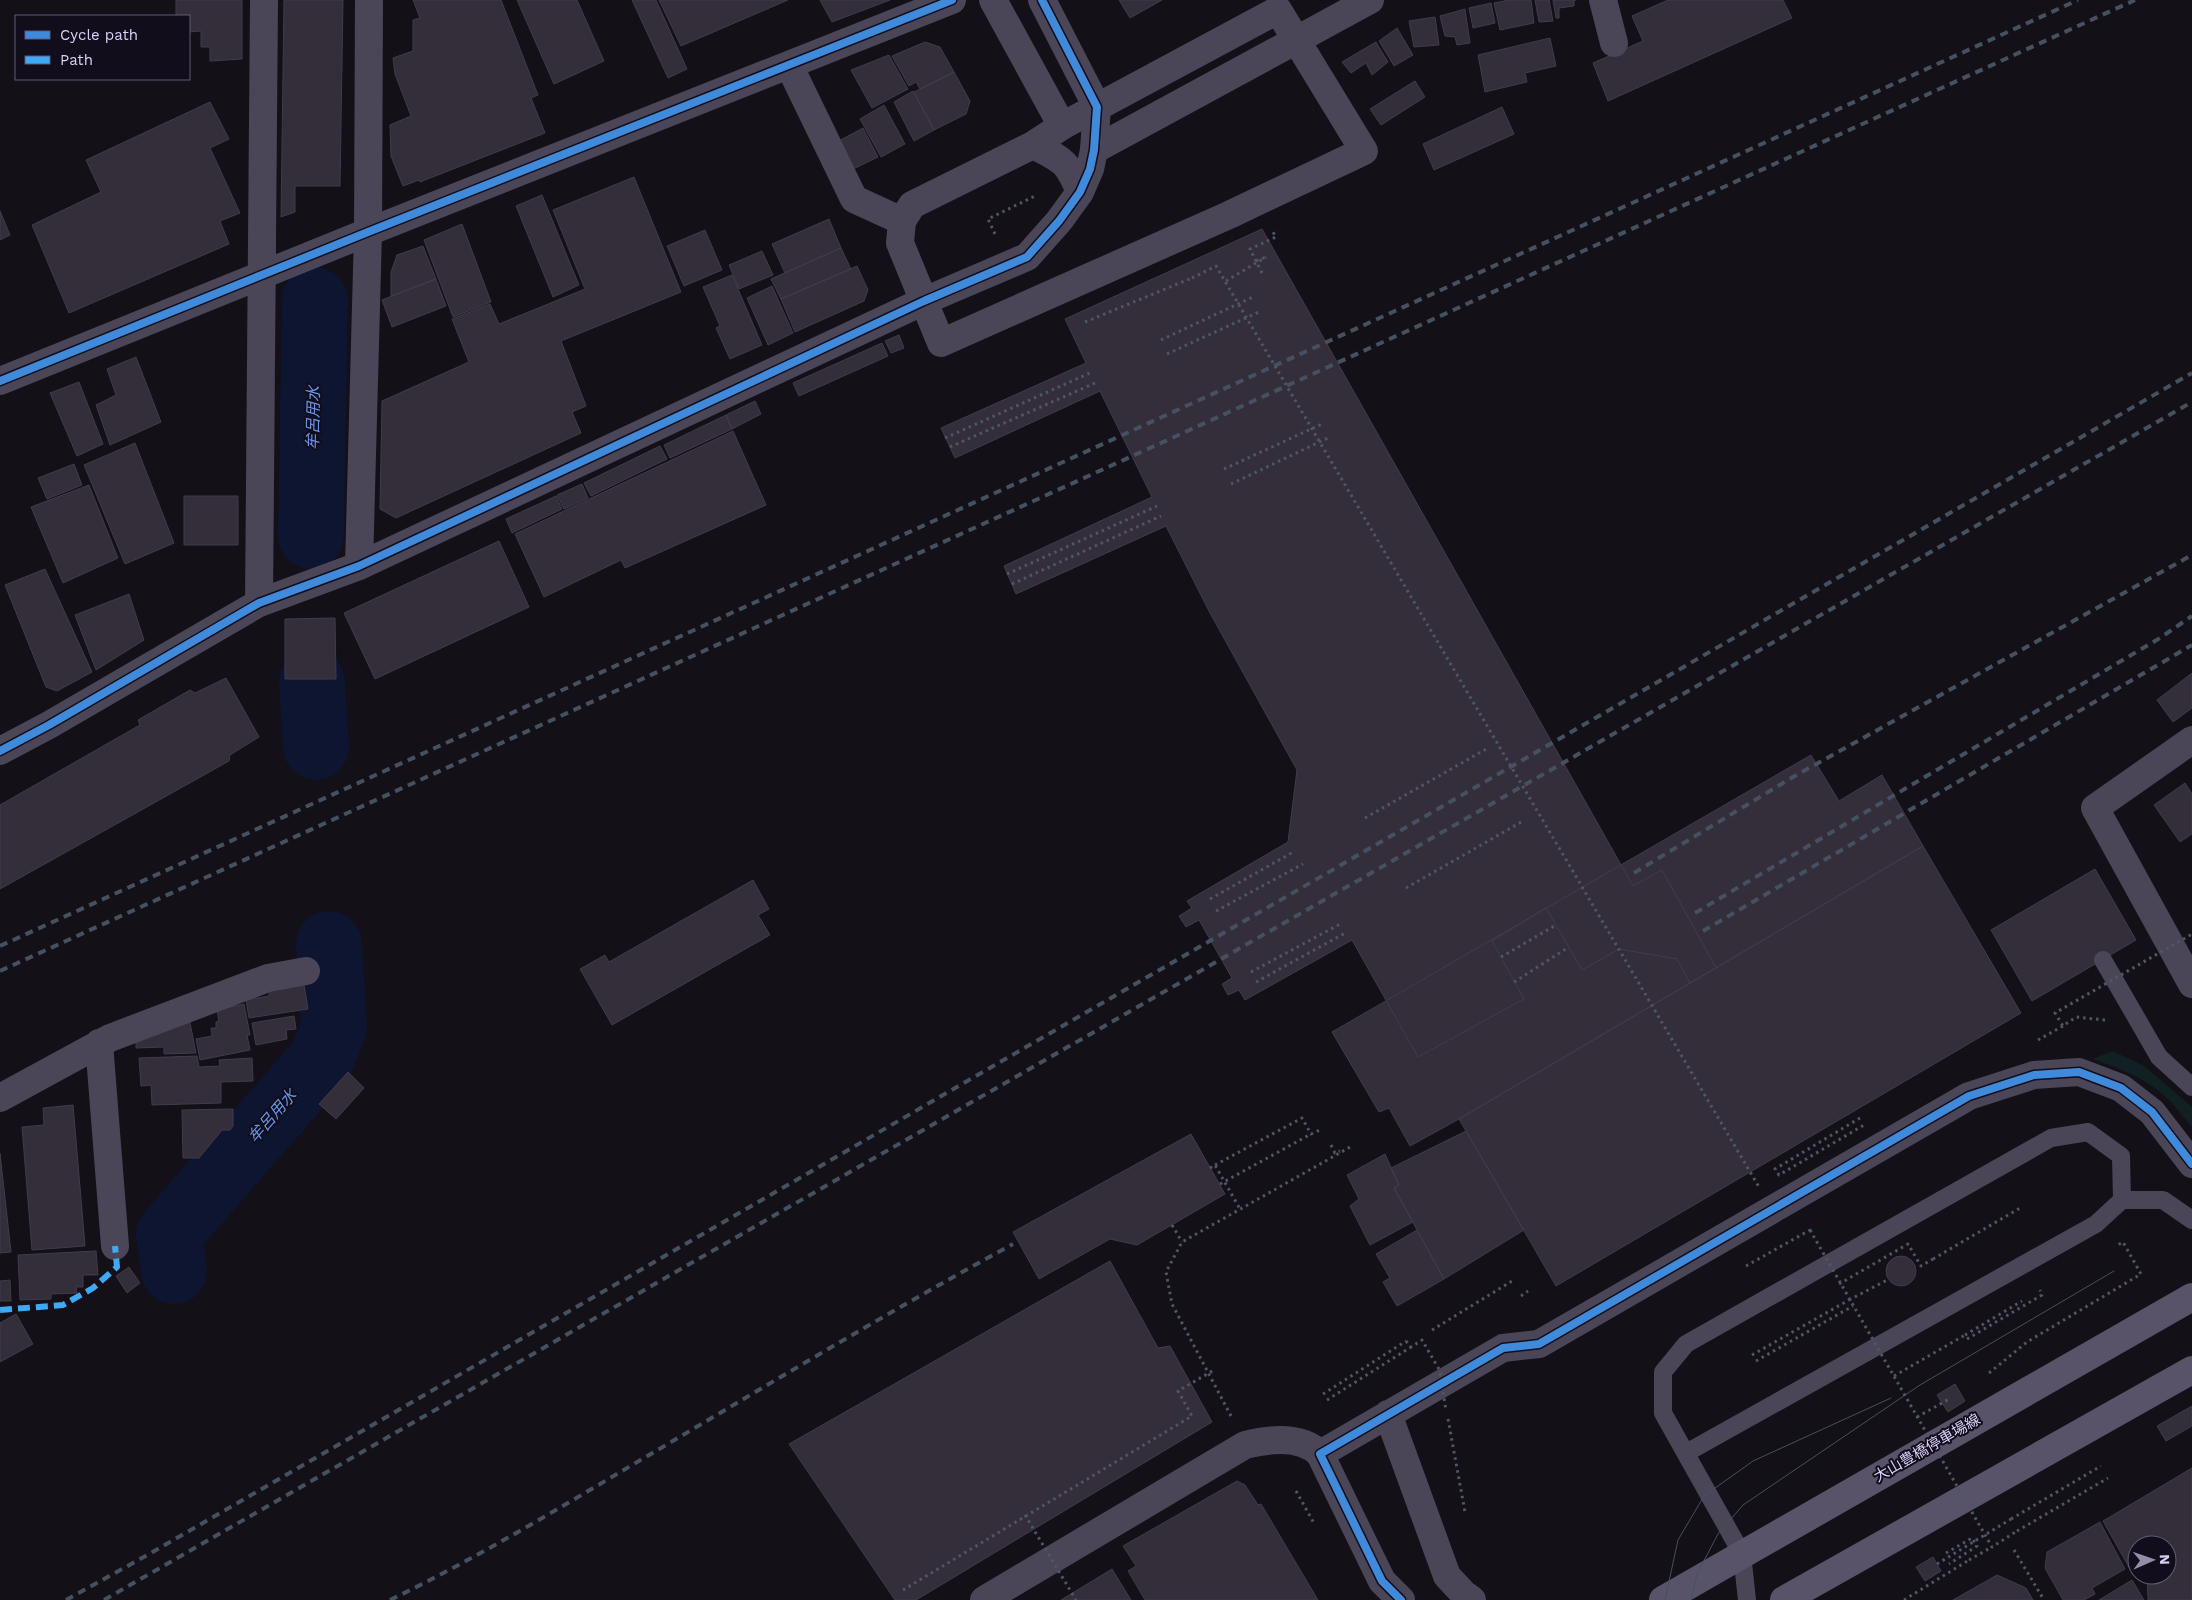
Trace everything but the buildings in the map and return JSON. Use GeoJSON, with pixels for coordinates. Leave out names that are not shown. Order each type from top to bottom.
{"type":"FeatureCollection","features":[{"type":"Feature","properties":{"kind":"main road","name":"大山豊橋停車場線"},"geometry":{"type":"LineString","coordinates":[[1663,1600],[2192,1297]]}},
{"type":"Feature","properties":{"kind":"main road"},"geometry":{"type":"LineString","coordinates":[[1784,1600],[2192,1370]]}},
{"type":"Feature","properties":{"kind":"street"},"geometry":{"type":"LineString","coordinates":[[259,604],[264,0]]}},
{"type":"Feature","properties":{"kind":"street"},"geometry":{"type":"LineString","coordinates":[[360,566],[368,232],[369,0]]}},
{"type":"Feature","properties":{"kind":"street"},"geometry":{"type":"LineString","coordinates":[[0,381],[368,232],[952,0]]}},
{"type":"Feature","properties":{"kind":"street"},"geometry":{"type":"LineString","coordinates":[[993,0],[1062,126]]}},
{"type":"Feature","properties":{"kind":"street"},"geometry":{"type":"LineString","coordinates":[[0,751],[49,726],[259,604],[360,566],[924,301],[1027,257],[1059,222],[1080,192],[1090,169],[1094,150],[1097,107],[1042,0]]}},
{"type":"Feature","properties":{"kind":"street"},"geometry":{"type":"LineString","coordinates":[[1094,150],[1298,41],[1370,0]]}},
{"type":"Feature","properties":{"kind":"street"},"geometry":{"type":"LineString","coordinates":[[1603,0],[1614,43]]}},
{"type":"Feature","properties":{"kind":"street"},"geometry":{"type":"LineString","coordinates":[[1275,5],[1364,151],[1230,216],[941,343],[900,243],[902,221],[912,205],[1033,145],[1062,126],[1275,5]]}},
{"type":"Feature","properties":{"kind":"street"},"geometry":{"type":"LineString","coordinates":[[789,66],[854,199],[902,221]]}},
{"type":"Feature","properties":{"kind":"street"},"geometry":{"type":"LineString","coordinates":[[1033,145],[1064,161],[1072,171],[1080,192]]}},
{"type":"Feature","properties":{"kind":"street"},"geometry":{"type":"LineString","coordinates":[[2192,740],[2096,808],[2192,984]]}},
{"type":"Feature","properties":{"kind":"street"},"geometry":{"type":"LineString","coordinates":[[0,1098],[100,1043],[250,984],[268,978],[306,971]]}},
{"type":"Feature","properties":{"kind":"street"},"geometry":{"type":"LineString","coordinates":[[100,1043],[115,1246]]}},
{"type":"Feature","properties":{"kind":"street"},"geometry":{"type":"LineString","coordinates":[[1320,1454],[1503,1348],[1539,1344],[1969,1096],[2034,1075],[2080,1072],[2121,1088],[2152,1112],[2192,1164]]}},
{"type":"Feature","properties":{"kind":"street"},"geometry":{"type":"LineString","coordinates":[[1388,1414],[1447,1576],[1472,1600]]}},
{"type":"Feature","properties":{"kind":"street"},"geometry":{"type":"LineString","coordinates":[[995,1597],[1245,1445],[1266,1440],[1294,1441],[1316,1450],[1320,1454],[1382,1580],[1401,1600]]}},
{"type":"Feature","properties":{"kind":"lane"},"geometry":{"type":"LineString","coordinates":[[2103,960],[2159,1057],[2192,1087]]}},
{"type":"Feature","properties":{"kind":"lane"},"geometry":{"type":"LineString","coordinates":[[1747,1600],[1742,1554],[1663,1413],[1663,1372],[1686,1344],[2051,1138],[2088,1132],[2121,1156],[2122,1200]]}},
{"type":"Feature","properties":{"kind":"lane"},"geometry":{"type":"LineString","coordinates":[[1686,1453],[2096,1224],[2122,1200],[2163,1200],[2192,1220]]}},
{"type":"Feature","properties":{"kind":"path"},"geometry":{"type":"LineString","coordinates":[[998,241],[988,219],[1039,194]]}},
{"type":"Feature","properties":{"kind":"path"},"geometry":{"type":"LineString","coordinates":[[1226,281],[1266,257],[1256,261]]}},
{"type":"Feature","properties":{"kind":"path"},"geometry":{"type":"LineString","coordinates":[[1085,322],[1192,278],[1216,266],[1759,1187]]}},
{"type":"Feature","properties":{"kind":"path"},"geometry":{"type":"LineString","coordinates":[[1161,340],[1255,296]]}},
{"type":"Feature","properties":{"kind":"path"},"geometry":{"type":"LineString","coordinates":[[1167,354],[1261,311]]}},
{"type":"Feature","properties":{"kind":"path"},"geometry":{"type":"LineString","coordinates":[[945,438],[1090,372]]}},
{"type":"Feature","properties":{"kind":"path"},"geometry":{"type":"LineString","coordinates":[[950,447],[1094,383]]}},
{"type":"Feature","properties":{"kind":"path"},"geometry":{"type":"LineString","coordinates":[[1224,469],[1322,424]]}},
{"type":"Feature","properties":{"kind":"path"},"geometry":{"type":"LineString","coordinates":[[1231,484],[1328,438]]}},
{"type":"Feature","properties":{"kind":"path"},"geometry":{"type":"LineString","coordinates":[[1007,574],[1157,506]]}},
{"type":"Feature","properties":{"kind":"path"},"geometry":{"type":"LineString","coordinates":[[1012,584],[1161,516]]}},
{"type":"Feature","properties":{"kind":"path"},"geometry":{"type":"LineString","coordinates":[[1366,818],[1488,748]]}},
{"type":"Feature","properties":{"kind":"path"},"geometry":{"type":"LineString","coordinates":[[1406,888],[1523,821]]}},
{"type":"Feature","properties":{"kind":"path"},"geometry":{"type":"LineString","coordinates":[[1210,899],[1295,852]]}},
{"type":"Feature","properties":{"kind":"path"},"geometry":{"type":"LineString","coordinates":[[1216,910],[1302,864]]}},
{"type":"Feature","properties":{"kind":"path"},"geometry":{"type":"LineString","coordinates":[[1251,972],[1342,923]]}},
{"type":"Feature","properties":{"kind":"path"},"geometry":{"type":"LineString","coordinates":[[1501,957],[1556,924]]}},
{"type":"Feature","properties":{"kind":"path"},"geometry":{"type":"LineString","coordinates":[[1256,982],[1347,932]]}},
{"type":"Feature","properties":{"kind":"path"},"geometry":{"type":"LineString","coordinates":[[2062,1026],[2055,1013],[2192,934]]}},
{"type":"Feature","properties":{"kind":"path"},"geometry":{"type":"LineString","coordinates":[[1514,982],[1569,947]]}},
{"type":"Feature","properties":{"kind":"path"},"geometry":{"type":"LineString","coordinates":[[2038,1040],[2076,1018],[2105,1020]]}},
{"type":"Feature","properties":{"kind":"path"},"geometry":{"type":"LineString","coordinates":[[1210,1168],[1302,1118],[1311,1134]]}},
{"type":"Feature","properties":{"kind":"path"},"geometry":{"type":"LineString","coordinates":[[1860,1118],[1775,1169],[1779,1176],[1864,1125]]}},
{"type":"Feature","properties":{"kind":"path"},"geometry":{"type":"LineString","coordinates":[[1220,1184],[1322,1128]]}},
{"type":"Feature","properties":{"kind":"path"},"geometry":{"type":"LineString","coordinates":[[1232,1420],[1172,1304],[1166,1272],[1182,1242],[1352,1146],[1335,1153],[1331,1146]]}},
{"type":"Feature","properties":{"kind":"path"},"geometry":{"type":"LineString","coordinates":[[1215,1165],[1240,1208]]}},
{"type":"Feature","properties":{"kind":"path"},"geometry":{"type":"LineString","coordinates":[[1839,1284],[1908,1244],[1921,1266],[2020,1208]]}},
{"type":"Feature","properties":{"kind":"path"},"geometry":{"type":"LineString","coordinates":[[1172,1225],[1182,1242]]}},
{"type":"Feature","properties":{"kind":"path"},"geometry":{"type":"LineString","coordinates":[[1810,1230],[1839,1284],[1992,1546]]}},
{"type":"Feature","properties":{"kind":"path"},"geometry":{"type":"LineString","coordinates":[[1981,1379],[2028,1342],[2141,1274],[2123,1242],[2114,1247]]}},
{"type":"Feature","properties":{"kind":"path"},"geometry":{"type":"LineString","coordinates":[[1752,1355],[1889,1279]]}},
{"type":"Feature","properties":{"kind":"path"},"geometry":{"type":"LineString","coordinates":[[1432,1330],[1512,1281]]}},
{"type":"Feature","properties":{"kind":"path"},"geometry":{"type":"LineString","coordinates":[[2036,1292],[2048,1285]]}},
{"type":"Feature","properties":{"kind":"path"},"geometry":{"type":"LineString","coordinates":[[1966,1339],[2042,1295],[2040,1290]]}},
{"type":"Feature","properties":{"kind":"path"},"geometry":{"type":"LineString","coordinates":[[1521,1296],[1528,1291]]}},
{"type":"Feature","properties":{"kind":"path"},"geometry":{"type":"LineString","coordinates":[[1894,1376],[2028,1297]]}},
{"type":"Feature","properties":{"kind":"path"},"geometry":{"type":"LineString","coordinates":[[1756,1361],[1853,1306]]}},
{"type":"Feature","properties":{"kind":"path"},"geometry":{"type":"LineString","coordinates":[[1327,1400],[1422,1340],[1440,1372],[1465,1512]]}},
{"type":"Feature","properties":{"kind":"path"},"geometry":{"type":"LineString","coordinates":[[1323,1394],[1406,1341],[1411,1347]]}},
{"type":"Feature","properties":{"kind":"path"},"geometry":{"type":"LineString","coordinates":[[903,1590],[1192,1416],[1178,1391],[1214,1370]]}},
{"type":"Feature","properties":{"kind":"path"},"geometry":{"type":"LineString","coordinates":[[1917,1417],[1951,1398]]}},
{"type":"Feature","properties":{"kind":"path"},"geometry":{"type":"LineString","coordinates":[[1938,1564],[2101,1466]]}},
{"type":"Feature","properties":{"kind":"path"},"geometry":{"type":"LineString","coordinates":[[1904,1600],[2108,1478]]}},
{"type":"Feature","properties":{"kind":"path"},"geometry":{"type":"LineString","coordinates":[[1025,1515],[1076,1600]]}},
{"type":"Feature","properties":{"kind":"path"},"geometry":{"type":"LineString","coordinates":[[1946,1553],[1972,1538],[1977,1546],[1948,1564]]}},
{"type":"Feature","properties":{"kind":"path"},"geometry":{"type":"LineString","coordinates":[[2014,1550],[2044,1600]]}},
{"type":"Feature","properties":{"kind":"shaded area"},"geometry":{"type":"Polygon","coordinates":[[[2113,1051],[2144,1066],[2192,1107],[2192,1127],[2169,1100],[2152,1086],[2123,1070],[2092,1059],[2113,1051]]]}},
{"type":"Feature","properties":{"kind":"waterway","name":"牟呂用水"},"geometry":{"type":"LineString","coordinates":[[311,536],[315,300]]}},
{"type":"Feature","properties":{"kind":"waterway","name":"牟呂用水"},"geometry":{"type":"LineString","coordinates":[[312,682],[316,747]]}},
{"type":"Feature","properties":{"kind":"waterway","name":"牟呂用水"},"geometry":{"type":"LineString","coordinates":[[174,1271],[169,1234],[322,1059],[334,1027],[329,944]]}},
{"type":"Feature","properties":{"kind":"tram line"},"geometry":{"type":"LineString","coordinates":[[1691,1600],[1697,1574],[1718,1534],[1743,1505],[1920,1385],[2114,1271]]}},
{"type":"Feature","properties":{"kind":"tram line"},"geometry":{"type":"LineString","coordinates":[[1665,1600],[1678,1540],[1704,1496],[1753,1461],[1891,1398]]}},
{"type":"Feature","properties":{"kind":"railway"},"geometry":{"type":"LineString","coordinates":[[0,946],[2078,0]]}},
{"type":"Feature","properties":{"kind":"railway"},"geometry":{"type":"LineString","coordinates":[[0,971],[2135,0]]}},
{"type":"Feature","properties":{"kind":"railway"},"geometry":{"type":"LineString","coordinates":[[66,1600],[151,1553],[2192,373]]}},
{"type":"Feature","properties":{"kind":"railway"},"geometry":{"type":"LineString","coordinates":[[104,1600],[2192,402]]}},
{"type":"Feature","properties":{"kind":"railway"},"geometry":{"type":"LineString","coordinates":[[1634,873],[1793,777],[2192,555]]}},
{"type":"Feature","properties":{"kind":"railway"},"geometry":{"type":"LineString","coordinates":[[1695,913],[2160,638],[2192,616]]}},
{"type":"Feature","properties":{"kind":"railway"},"geometry":{"type":"LineString","coordinates":[[1703,931],[2192,645]]}},
{"type":"Feature","properties":{"kind":"railway"},"geometry":{"type":"LineString","coordinates":[[390,1600],[519,1532],[873,1323],[1013,1244]]}},
{"type":"Feature","properties":{"kind":"marked path"},"geometry":{"type":"LineString","coordinates":[[0,1310],[63,1305],[93,1288],[117,1267],[115,1246]]}},
{"type":"Feature","properties":{"kind":"cycle path"},"geometry":{"type":"LineString","coordinates":[[0,381],[368,232],[952,0]]}},
{"type":"Feature","properties":{"kind":"cycle path"},"geometry":{"type":"LineString","coordinates":[[0,751],[49,725],[259,603],[359,566],[924,301],[1027,257],[1059,221],[1080,192],[1090,169],[1094,150],[1097,107],[1042,0]]}},
{"type":"Feature","properties":{"kind":"cycle path"},"geometry":{"type":"LineString","coordinates":[[1401,1600],[1382,1581],[1320,1454],[1503,1348],[1539,1344],[1969,1096],[2034,1075],[2079,1072],[2121,1088],[2152,1112],[2192,1164]]}}]}
